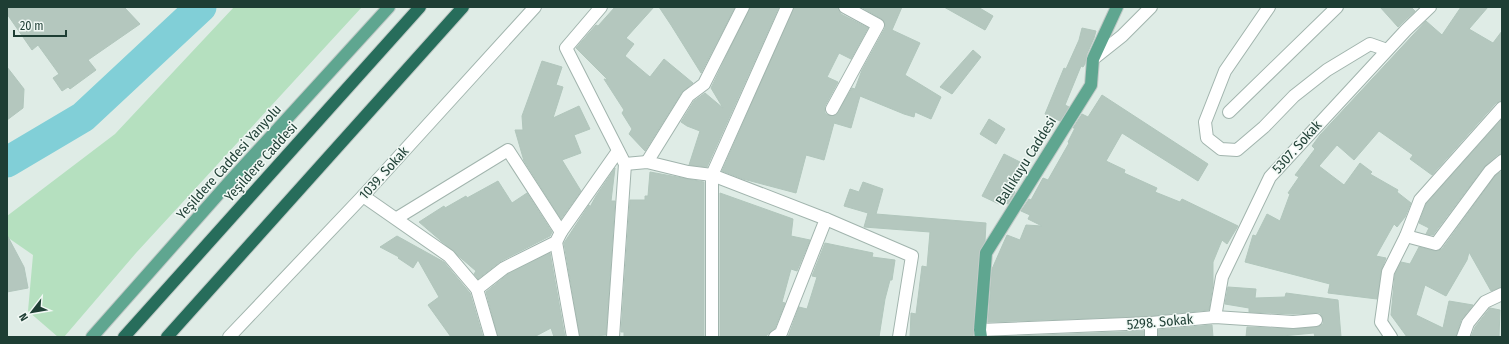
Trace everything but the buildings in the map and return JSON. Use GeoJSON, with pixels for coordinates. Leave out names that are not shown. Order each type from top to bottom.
{"type":"FeatureCollection","features":[{"type":"Feature","properties":{"kind":"highway","name":"Yeşildere Caddesi"},"geometry":{"type":"LineString","coordinates":[[124,337],[420,7]]}},
{"type":"Feature","properties":{"kind":"highway"},"geometry":{"type":"LineString","coordinates":[[167,337],[463,7]]}},
{"type":"Feature","properties":{"kind":"main road","name":"Yeşildere Caddesi Yanyolu"},"geometry":{"type":"LineString","coordinates":[[92,337],[231,180],[389,7]]}},
{"type":"Feature","properties":{"kind":"main road","name":"Ballıkuyu Caddesi"},"geometry":{"type":"LineString","coordinates":[[981,333],[986,253],[1091,85],[1093,59],[1117,7]]}},
{"type":"Feature","properties":{"kind":"street","name":"1039. Sokak"},"geometry":{"type":"LineString","coordinates":[[229,337],[363,196],[536,7]]}},
{"type":"Feature","properties":{"kind":"street"},"geometry":{"type":"LineString","coordinates":[[601,7],[566,48],[624,164],[613,337]]}},
{"type":"Feature","properties":{"kind":"street"},"geometry":{"type":"LineString","coordinates":[[647,162],[688,96],[704,84],[743,7]]}},
{"type":"Feature","properties":{"kind":"street"},"geometry":{"type":"LineString","coordinates":[[712,337],[712,175],[787,7]]}},
{"type":"Feature","properties":{"kind":"street"},"geometry":{"type":"LineString","coordinates":[[832,109],[878,25],[845,7]]}},
{"type":"Feature","properties":{"kind":"street"},"geometry":{"type":"LineString","coordinates":[[1093,59],[1122,36],[1151,7]]}},
{"type":"Feature","properties":{"kind":"street"},"geometry":{"type":"LineString","coordinates":[[1269,7],[1225,71],[1210,107],[1205,122],[1207,138],[1221,149],[1237,150],[1264,127],[1294,96],[1327,70],[1354,53],[1370,44],[1387,50]]}},
{"type":"Feature","properties":{"kind":"street"},"geometry":{"type":"LineString","coordinates":[[1229,112],[1337,7]]}},
{"type":"Feature","properties":{"kind":"street","name":"5307. Sokak"},"geometry":{"type":"LineString","coordinates":[[1215,317],[1222,277],[1270,177],[1387,50],[1430,7]]}},
{"type":"Feature","properties":{"kind":"street"},"geometry":{"type":"LineString","coordinates":[[1391,337],[1381,322],[1388,272],[1406,236],[1420,200],[1502,108]]}},
{"type":"Feature","properties":{"kind":"street"},"geometry":{"type":"LineString","coordinates":[[397,218],[508,150],[558,237],[573,337]]}},
{"type":"Feature","properties":{"kind":"street"},"geometry":{"type":"LineString","coordinates":[[477,289],[504,268],[558,237],[618,151]]}},
{"type":"Feature","properties":{"kind":"street"},"geometry":{"type":"LineString","coordinates":[[1406,236],[1436,244],[1490,171],[1502,161]]}},
{"type":"Feature","properties":{"kind":"street"},"geometry":{"type":"LineString","coordinates":[[624,164],[647,162],[688,172],[712,175],[912,256],[899,337]]}},
{"type":"Feature","properties":{"kind":"street"},"geometry":{"type":"LineString","coordinates":[[363,196],[397,218],[449,256],[477,289],[491,337]]}},
{"type":"Feature","properties":{"kind":"street"},"geometry":{"type":"LineString","coordinates":[[776,337],[780,333],[826,220]]}},
{"type":"Feature","properties":{"kind":"street"},"geometry":{"type":"LineString","coordinates":[[1463,337],[1468,323],[1485,302],[1502,294]]}},
{"type":"Feature","properties":{"kind":"street","name":"5298. Sokak"},"geometry":{"type":"LineString","coordinates":[[981,333],[1061,332],[1215,317],[1293,322],[1316,320]]}},
{"type":"Feature","properties":{"kind":"street"},"geometry":{"type":"LineString","coordinates":[[1151,323],[1151,337]]}},
{"type":"Feature","properties":{"kind":"green space"},"geometry":{"type":"Polygon","coordinates":[[[234,7],[362,7],[136,253],[64,337],[58,337],[28,311],[33,255],[7,237],[7,216],[115,134],[234,7]]]}},
{"type":"Feature","properties":{"kind":"waterway"},"geometry":{"type":"LineString","coordinates":[[7,162],[83,117],[201,7]]}}]}
